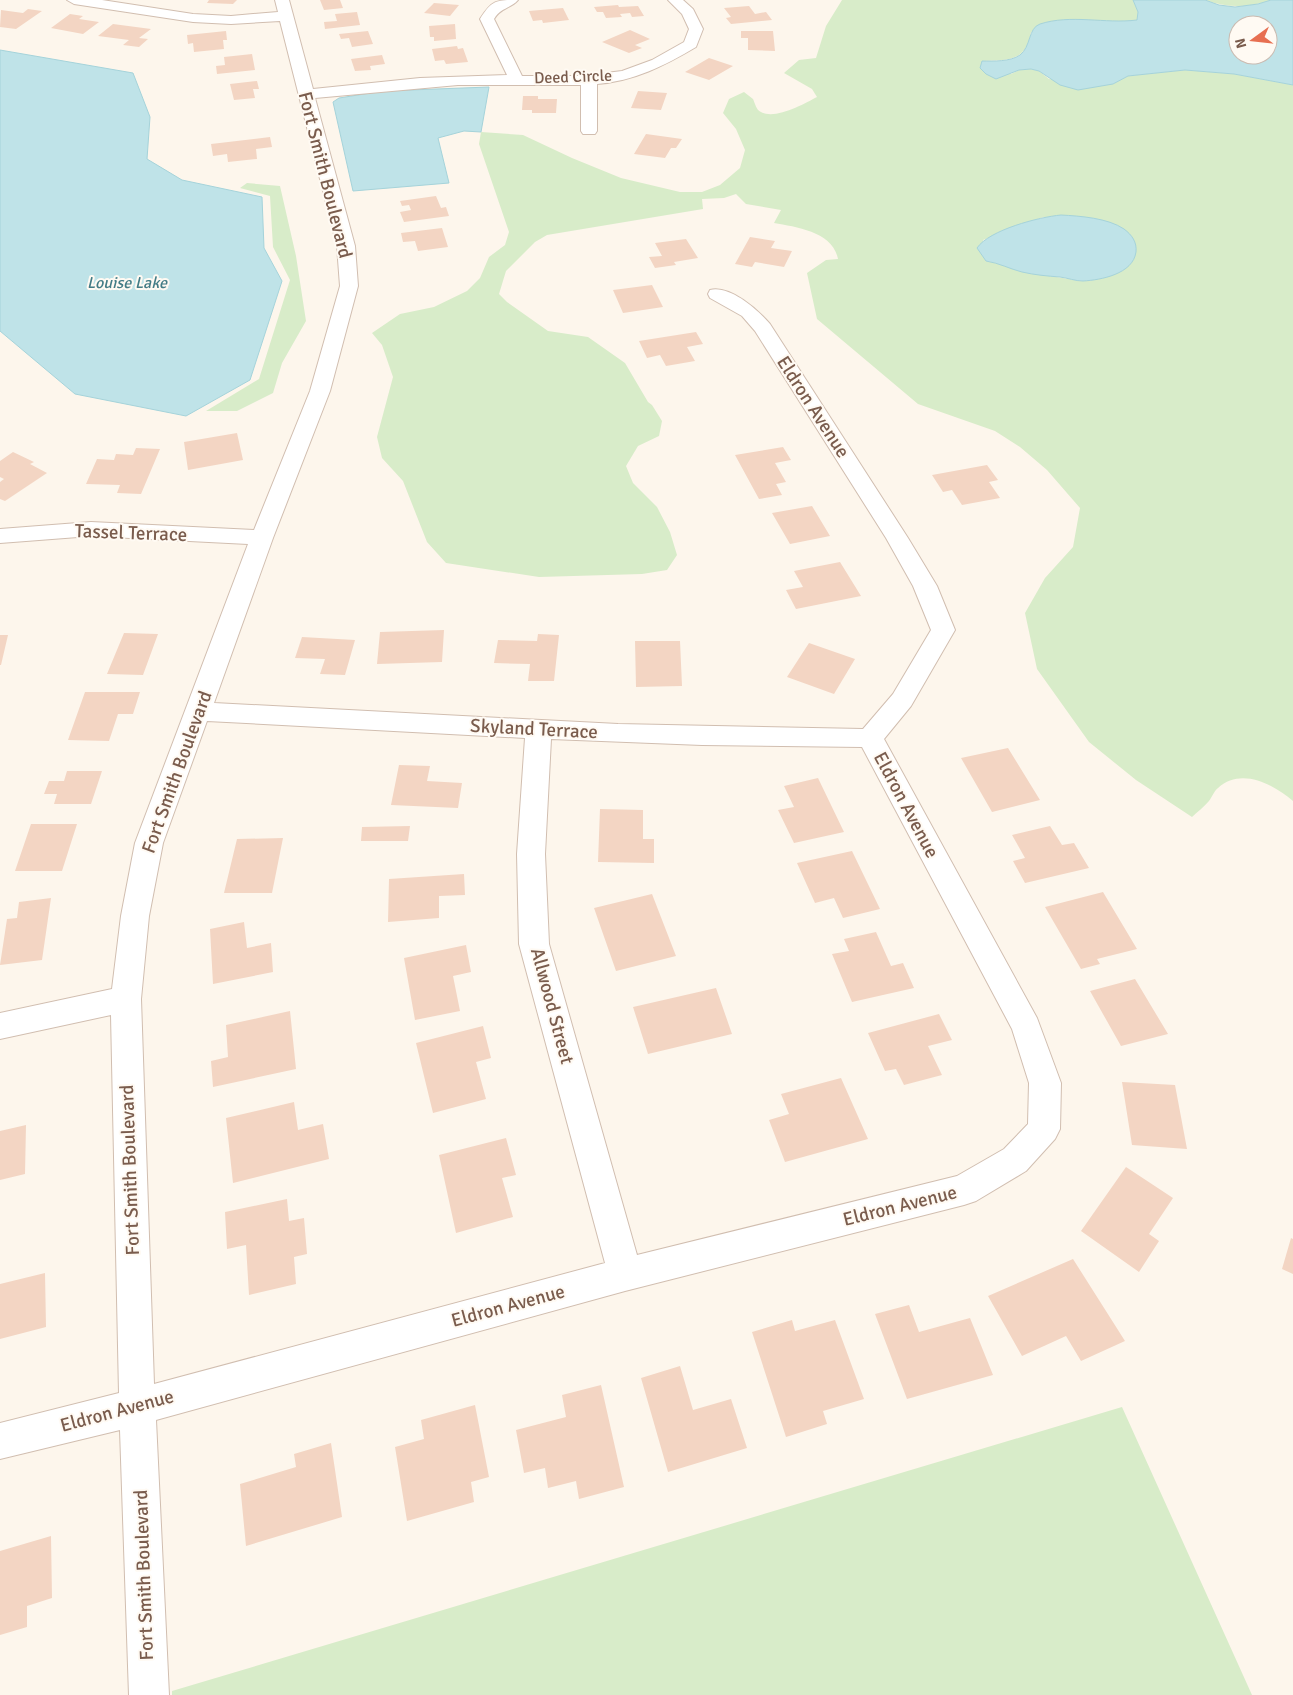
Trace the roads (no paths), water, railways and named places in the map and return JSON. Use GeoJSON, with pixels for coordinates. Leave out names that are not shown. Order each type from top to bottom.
{"type":"FeatureCollection","features":[{"type":"Feature","properties":{"kind":"street"},"geometry":{"type":"LineString","coordinates":[[74,0],[193,18],[231,20],[286,16]]}},
{"type":"Feature","properties":{"kind":"street","name":"Fort Smith Boulevard"},"geometry":{"type":"LineString","coordinates":[[149,1695],[137,1407],[126,999],[135,916],[149,843],[262,538],[320,391],[349,286],[346,246],[282,0]]}},
{"type":"Feature","properties":{"kind":"street","name":"Deed Circle"},"geometry":{"type":"LineString","coordinates":[[511,0],[494,8],[487,19],[516,79]]}},
{"type":"Feature","properties":{"kind":"street","name":"Deed Circle"},"geometry":{"type":"LineString","coordinates":[[306,94],[379,85],[516,79],[589,79],[623,76],[657,64],[691,44],[696,29],[688,12],[675,0]]}},
{"type":"Feature","properties":{"kind":"street"},"geometry":{"type":"LineString","coordinates":[[589,79],[589,131]]}},
{"type":"Feature","properties":{"kind":"street","name":"Eldron Avenue"},"geometry":{"type":"LineString","coordinates":[[0,1442],[137,1407],[625,1274],[964,1190],[1015,1160],[1044,1129],[1045,1083],[1026,1027],[870,738],[902,700],[943,630],[925,586],[897,538],[762,328],[748,312],[717,294]]}},
{"type":"Feature","properties":{"kind":"street","name":"Tassel Terrace"},"geometry":{"type":"LineString","coordinates":[[0,536],[91,530],[262,538]]}},
{"type":"Feature","properties":{"kind":"street","name":"Skyland Terrace"},"geometry":{"type":"LineString","coordinates":[[199,711],[762,739],[870,738]]}},
{"type":"Feature","properties":{"kind":"street","name":"Allwood Street"},"geometry":{"type":"LineString","coordinates":[[539,729],[535,767],[531,854],[534,944],[625,1274]]}},
{"type":"Feature","properties":{"kind":"street"},"geometry":{"type":"LineString","coordinates":[[0,1026],[126,999]]}},
{"type":"Feature","properties":{"kind":"water"},"geometry":{"type":"Polygon","coordinates":[[[1133,0],[1205,0],[1219,5],[1235,7],[1271,0],[1293,0],[1293,85],[1234,74],[1185,70],[1128,76],[1113,84],[1078,90],[1060,85],[1039,71],[1031,69],[1019,70],[996,79],[986,74],[980,68],[982,61],[1006,60],[1020,55],[1024,52],[1033,29],[1040,24],[1076,19],[1137,20],[1138,12],[1133,0]]]}},
{"type":"Feature","properties":{"kind":"water","name":"Louise Lake"},"geometry":{"type":"Polygon","coordinates":[[[0,50],[133,73],[150,117],[147,159],[182,180],[262,197],[264,248],[282,281],[250,380],[186,416],[75,394],[0,331],[0,50]]]}},
{"type":"Feature","properties":{"kind":"water"},"geometry":{"type":"Polygon","coordinates":[[[489,87],[481,132],[464,131],[438,138],[449,183],[353,191],[333,102],[339,98],[383,91],[489,87]]]}},
{"type":"Feature","properties":{"kind":"water"},"geometry":{"type":"Polygon","coordinates":[[[1061,215],[1102,220],[1124,229],[1132,236],[1135,242],[1136,252],[1134,260],[1123,271],[1107,277],[1080,281],[1027,273],[986,261],[977,248],[983,241],[1015,225],[1040,218],[1061,215]]]}}]}
